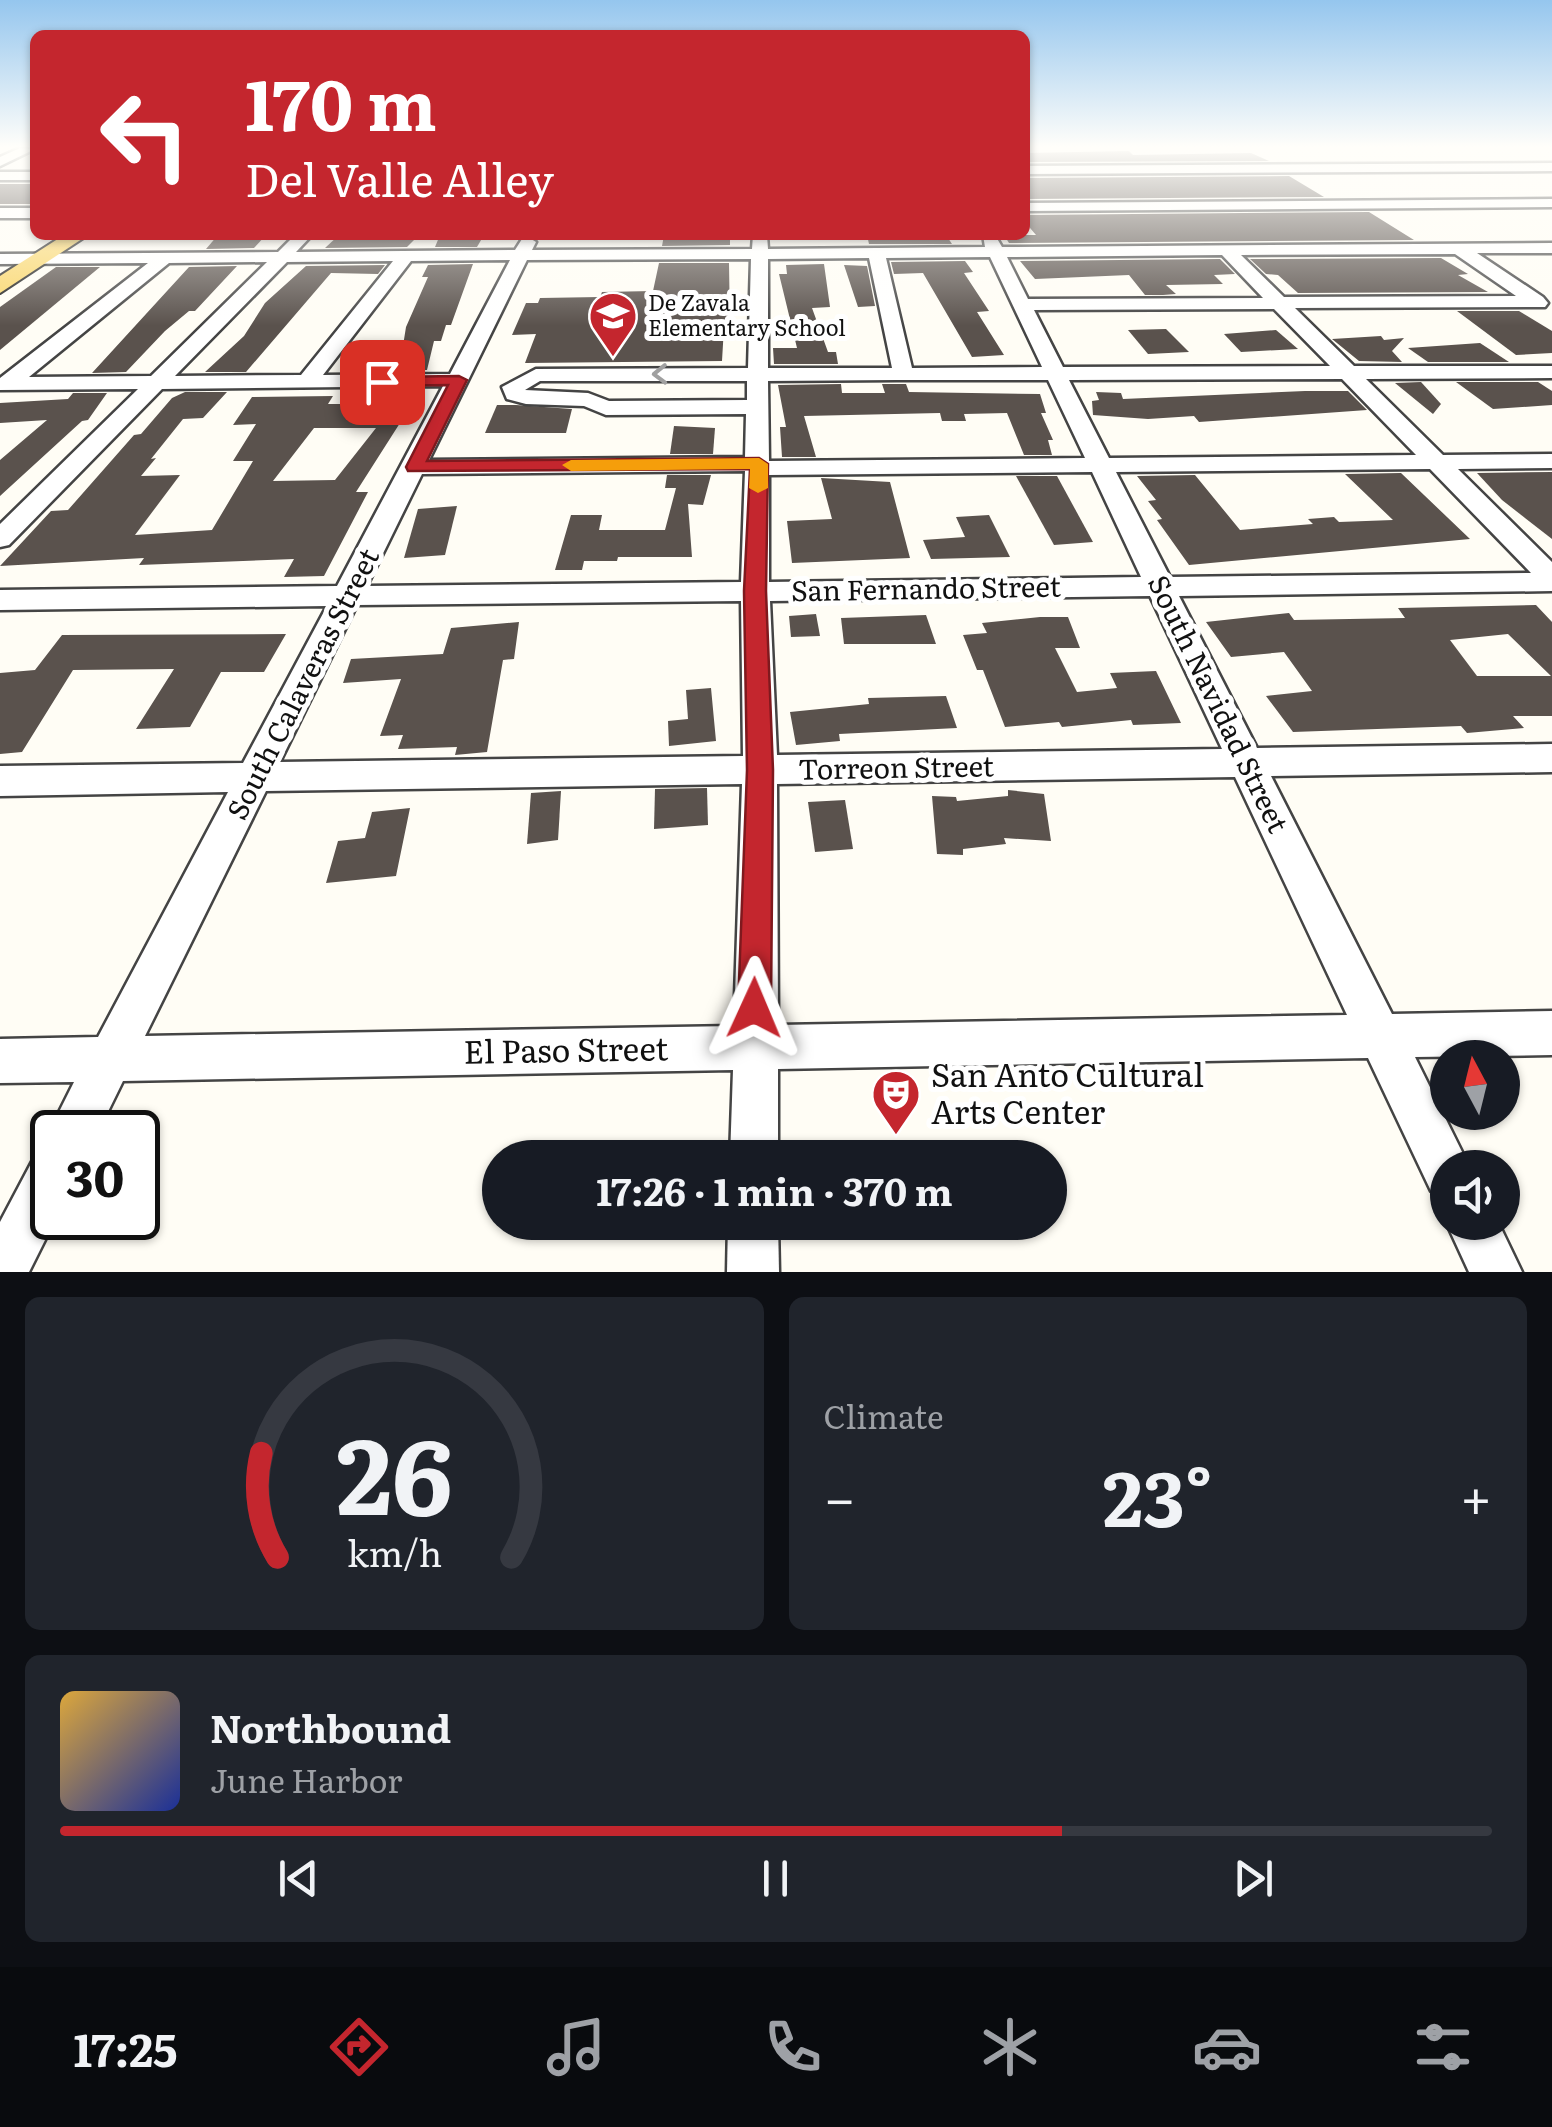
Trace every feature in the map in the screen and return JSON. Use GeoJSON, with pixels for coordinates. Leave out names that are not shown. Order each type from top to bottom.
{"type":"FeatureCollection","features":[{"type":"Feature","properties":{"kind":"main road"},"geometry":{"type":"LineString","coordinates":[[0,286],[70,240]]}},
{"type":"Feature","properties":{"kind":"street"},"geometry":{"type":"LineString","coordinates":[[1201,207],[1278,304],[1552,580]]}},
{"type":"Feature","properties":{"kind":"street"},"geometry":{"type":"LineString","coordinates":[[1411,207],[1544,306]]}},
{"type":"Feature","properties":{"kind":"street"},"geometry":{"type":"LineString","coordinates":[[0,212],[30,213]]}},
{"type":"Feature","properties":{"kind":"street"},"geometry":{"type":"LineString","coordinates":[[0,539],[299,240]]}},
{"type":"Feature","properties":{"kind":"street"},"geometry":{"type":"LineString","coordinates":[[795,240],[876,252],[991,243],[1235,250],[1552,248]]}},
{"type":"Feature","properties":{"kind":"street","name":"South Navidad Street"},"geometry":{"type":"LineString","coordinates":[[991,243],[1436,1150]]}},
{"type":"Feature","properties":{"kind":"street"},"geometry":{"type":"LineString","coordinates":[[754,1140],[760,770],[755,591],[760,244]]}},
{"type":"Feature","properties":{"kind":"street"},"geometry":{"type":"LineString","coordinates":[[0,258],[406,256],[526,245],[824,244]]}},
{"type":"Feature","properties":{"kind":"street","name":"South Calaveras Street"},"geometry":{"type":"LineString","coordinates":[[85,1110],[526,245]]}},
{"type":"Feature","properties":{"kind":"street"},"geometry":{"type":"LineString","coordinates":[[876,252],[904,376]]}},
{"type":"Feature","properties":{"kind":"street"},"geometry":{"type":"LineString","coordinates":[[306,382],[406,256]]}},
{"type":"Feature","properties":{"kind":"street"},"geometry":{"type":"LineString","coordinates":[[4,384],[165,258]]}},
{"type":"Feature","properties":{"kind":"street"},"geometry":{"type":"LineString","coordinates":[[1022,304],[1544,306]]}},
{"type":"Feature","properties":{"kind":"street"},"geometry":{"type":"LineString","coordinates":[[758,407],[606,408],[577,398],[526,398],[514,394],[513,388],[536,375],[1552,372]]}},
{"type":"Feature","properties":{"kind":"street"},"geometry":{"type":"LineString","coordinates":[[4,384],[459,380]]}},
{"type":"Feature","properties":{"kind":"street"},"geometry":{"type":"LineString","coordinates":[[415,467],[1552,461]]}},
{"type":"Feature","properties":{"kind":"street","name":"San Fernando Street"},"geometry":{"type":"LineString","coordinates":[[0,600],[1552,580]]}},
{"type":"Feature","properties":{"kind":"street","name":"Torreon Street"},"geometry":{"type":"LineString","coordinates":[[0,781],[1552,758]]}},
{"type":"Feature","properties":{"kind":"street","name":"El Paso Street"},"geometry":{"type":"LineString","coordinates":[[0,1060],[1552,1032]]}},
{"type":"Feature","properties":{"kind":"street"},"geometry":{"type":"LineString","coordinates":[[2,1272],[30,1217]]}},
{"type":"Feature","properties":{"kind":"street"},"geometry":{"type":"LineString","coordinates":[[754,1240],[754,1272]]}},
{"type":"Feature","properties":{"kind":"street"},"geometry":{"type":"LineString","coordinates":[[1480,1240],[1496,1272]]}},
{"type":"Feature","properties":{"kind":"building"},"geometry":{"type":"Polygon","coordinates":[[[1369,212],[1414,240],[1009,243],[1007,240],[1030,240],[1030,235],[1036,235],[1030,228],[1030,215],[1369,212]]]}},
{"type":"Feature","properties":{"kind":"building"},"geometry":{"type":"Polygon","coordinates":[[[214,240],[261,240],[254,248],[206,249],[214,240]]]}},
{"type":"Feature","properties":{"kind":"building"},"geometry":{"type":"Polygon","coordinates":[[[334,240],[414,240],[407,247],[325,248],[334,240]]]}},
{"type":"Feature","properties":{"kind":"building"},"geometry":{"type":"Polygon","coordinates":[[[438,240],[481,240],[477,247],[435,247],[438,240]]]}},
{"type":"Feature","properties":{"kind":"building"},"geometry":{"type":"Polygon","coordinates":[[[663,240],[730,240],[730,245],[662,246],[663,240]]]}},
{"type":"Feature","properties":{"kind":"building"},"geometry":{"type":"Polygon","coordinates":[[[868,240],[949,240],[952,244],[869,244],[868,240]]]}},
{"type":"Feature","properties":{"kind":"building"},"geometry":{"type":"Polygon","coordinates":[[[1441,258],[1468,274],[1458,275],[1488,292],[1298,293],[1278,275],[1266,274],[1250,259],[1441,258]]]}},
{"type":"Feature","properties":{"kind":"building"},"geometry":{"type":"Polygon","coordinates":[[[1220,259],[1235,274],[1214,275],[1223,284],[1166,285],[1176,294],[1163,295],[1145,295],[1129,275],[1035,279],[1020,261],[1220,259]]]}},
{"type":"Feature","properties":{"kind":"building"},"geometry":{"type":"Polygon","coordinates":[[[965,261],[973,272],[964,273],[989,311],[977,312],[1004,355],[972,357],[923,273],[894,274],[891,262],[965,261]]]}},
{"type":"Feature","properties":{"kind":"building"},"geometry":{"type":"Polygon","coordinates":[[[659,263],[729,263],[730,327],[724,327],[722,361],[525,363],[536,334],[512,335],[526,303],[538,303],[540,298],[600,297],[602,292],[653,291],[659,263]]]}},
{"type":"Feature","properties":{"kind":"building"},"geometry":{"type":"Polygon","coordinates":[[[473,264],[451,325],[446,325],[441,341],[434,341],[427,370],[399,371],[406,327],[428,277],[422,277],[428,265],[473,264]]]}},
{"type":"Feature","properties":{"kind":"building"},"geometry":{"type":"Polygon","coordinates":[[[824,264],[830,307],[812,308],[828,352],[836,352],[838,364],[774,364],[773,348],[797,348],[779,274],[787,274],[786,265],[824,264]]]}},
{"type":"Feature","properties":{"kind":"building"},"geometry":{"type":"Polygon","coordinates":[[[385,265],[378,274],[331,273],[246,372],[205,372],[244,336],[265,303],[306,266],[385,265]]]}},
{"type":"Feature","properties":{"kind":"building"},"geometry":{"type":"Polygon","coordinates":[[[844,265],[867,266],[875,306],[858,307],[844,265]]]}},
{"type":"Feature","properties":{"kind":"building"},"geometry":{"type":"Polygon","coordinates":[[[237,266],[195,311],[189,311],[165,331],[126,372],[92,373],[189,267],[237,266]]]}},
{"type":"Feature","properties":{"kind":"building"},"geometry":{"type":"Polygon","coordinates":[[[56,267],[100,267],[0,350],[0,307],[56,267]]]}},
{"type":"Feature","properties":{"kind":"building"},"geometry":{"type":"Polygon","coordinates":[[[1457,311],[1519,311],[1552,331],[1552,353],[1516,355],[1457,311]]]}},
{"type":"Feature","properties":{"kind":"building"},"geometry":{"type":"Polygon","coordinates":[[[1166,329],[1189,352],[1148,354],[1128,330],[1166,329]]]}},
{"type":"Feature","properties":{"kind":"building"},"geometry":{"type":"Polygon","coordinates":[[[1276,330],[1298,349],[1241,352],[1224,334],[1276,330]]]}},
{"type":"Feature","properties":{"kind":"building"},"geometry":{"type":"Polygon","coordinates":[[[1381,336],[1384,340],[1404,338],[1392,351],[1402,362],[1359,361],[1332,339],[1381,336]]]}},
{"type":"Feature","properties":{"kind":"building"},"geometry":{"type":"Polygon","coordinates":[[[1480,343],[1509,362],[1428,362],[1408,348],[1480,343]]]}},
{"type":"Feature","properties":{"kind":"building"},"geometry":{"type":"Polygon","coordinates":[[[1421,382],[1441,404],[1433,414],[1395,383],[1421,382]]]}},
{"type":"Feature","properties":{"kind":"building"},"geometry":{"type":"Polygon","coordinates":[[[1456,382],[1538,382],[1552,391],[1552,405],[1493,409],[1456,382]]]}},
{"type":"Feature","properties":{"kind":"building"},"geometry":{"type":"Polygon","coordinates":[[[841,384],[842,393],[885,393],[882,384],[906,384],[909,392],[1040,394],[1046,413],[1041,413],[1053,440],[1048,440],[1052,455],[1024,455],[1007,413],[964,414],[966,421],[942,421],[940,413],[804,416],[816,457],[782,457],[780,427],[786,427],[778,385],[841,384]]]}},
{"type":"Feature","properties":{"kind":"building"},"geometry":{"type":"Polygon","coordinates":[[[393,390],[421,390],[356,492],[368,492],[324,576],[284,577],[294,559],[139,565],[144,558],[0,566],[51,511],[68,510],[134,435],[141,434],[172,398],[185,392],[227,392],[203,418],[183,419],[151,459],[156,458],[141,476],[180,475],[135,535],[212,530],[253,461],[233,461],[256,424],[233,425],[252,397],[333,396],[328,404],[376,404],[381,396],[392,396],[393,390]],[[314,428],[273,481],[335,480],[376,428],[314,428]]]}},
{"type":"Feature","properties":{"kind":"building"},"geometry":{"type":"Polygon","coordinates":[[[1348,391],[1367,410],[1199,422],[1194,416],[1148,419],[1093,415],[1092,401],[1099,400],[1096,392],[1121,393],[1123,399],[1348,391]]]}},
{"type":"Feature","properties":{"kind":"building"},"geometry":{"type":"Polygon","coordinates":[[[73,393],[107,393],[88,420],[82,421],[0,496],[0,460],[47,420],[0,423],[0,403],[68,399],[73,393]]]}},
{"type":"Feature","properties":{"kind":"building"},"geometry":{"type":"Polygon","coordinates":[[[497,405],[572,409],[566,433],[485,433],[497,405]]]}},
{"type":"Feature","properties":{"kind":"building"},"geometry":{"type":"Polygon","coordinates":[[[674,426],[715,428],[713,454],[670,454],[674,426]]]}},
{"type":"Feature","properties":{"kind":"building"},"geometry":{"type":"Polygon","coordinates":[[[1552,472],[1552,539],[1502,500],[1477,473],[1552,472]]]}},
{"type":"Feature","properties":{"kind":"building"},"geometry":{"type":"Polygon","coordinates":[[[1401,473],[1470,539],[1189,565],[1157,520],[1162,519],[1148,501],[1156,500],[1137,476],[1195,475],[1240,530],[1313,524],[1308,519],[1334,517],[1339,522],[1393,520],[1345,474],[1401,473]]]}},
{"type":"Feature","properties":{"kind":"building"},"geometry":{"type":"Polygon","coordinates":[[[667,475],[711,475],[703,505],[688,504],[692,557],[618,557],[617,561],[584,561],[582,570],[555,570],[571,515],[602,515],[599,530],[665,530],[676,488],[665,488],[667,475]]]}},
{"type":"Feature","properties":{"kind":"building"},"geometry":{"type":"Polygon","coordinates":[[[1016,476],[1057,476],[1093,542],[1054,545],[1016,476]]]}},
{"type":"Feature","properties":{"kind":"building"},"geometry":{"type":"Polygon","coordinates":[[[821,478],[890,482],[910,558],[792,563],[787,521],[832,519],[821,478]]]}},
{"type":"Feature","properties":{"kind":"building"},"geometry":{"type":"Polygon","coordinates":[[[457,506],[445,555],[404,558],[418,509],[457,506]]]}},
{"type":"Feature","properties":{"kind":"building"},"geometry":{"type":"Polygon","coordinates":[[[989,515],[1010,557],[931,559],[923,540],[965,537],[956,517],[989,515]]]}},
{"type":"Feature","properties":{"kind":"building"},"geometry":{"type":"Polygon","coordinates":[[[1536,605],[1552,622],[1552,716],[1513,716],[1524,728],[1467,733],[1461,726],[1293,732],[1266,696],[1312,691],[1284,652],[1231,657],[1206,622],[1289,613],[1294,620],[1405,618],[1398,608],[1536,605]],[[1508,634],[1450,640],[1477,676],[1551,676],[1508,634]]]}},
{"type":"Feature","properties":{"kind":"building"},"geometry":{"type":"Polygon","coordinates":[[[816,614],[820,636],[791,637],[789,616],[816,614]]]}},
{"type":"Feature","properties":{"kind":"building"},"geometry":{"type":"Polygon","coordinates":[[[926,615],[936,644],[844,644],[841,618],[926,615]]]}},
{"type":"Feature","properties":{"kind":"building"},"geometry":{"type":"Polygon","coordinates":[[[1068,617],[1080,648],[1055,648],[1077,692],[1117,688],[1110,673],[1156,671],[1181,723],[1133,725],[1131,720],[1062,727],[1059,722],[1005,727],[983,670],[977,670],[963,635],[987,633],[982,623],[1068,617]]]}},
{"type":"Feature","properties":{"kind":"building"},"geometry":{"type":"Polygon","coordinates":[[[519,622],[514,659],[503,660],[487,752],[455,755],[457,747],[398,749],[403,735],[380,736],[401,679],[343,683],[351,659],[443,654],[451,628],[519,622]]]}},
{"type":"Feature","properties":{"kind":"building"},"geometry":{"type":"Polygon","coordinates":[[[286,634],[264,672],[221,672],[190,727],[136,729],[174,669],[73,670],[22,752],[0,754],[0,673],[35,670],[62,635],[286,634]]]}},
{"type":"Feature","properties":{"kind":"building"},"geometry":{"type":"Polygon","coordinates":[[[711,688],[716,741],[669,746],[668,721],[688,719],[686,690],[711,688]]]}},
{"type":"Feature","properties":{"kind":"building"},"geometry":{"type":"Polygon","coordinates":[[[946,696],[957,728],[839,734],[840,741],[796,745],[790,712],[869,704],[868,698],[946,696]]]}},
{"type":"Feature","properties":{"kind":"building"},"geometry":{"type":"Polygon","coordinates":[[[707,788],[708,825],[654,829],[655,789],[707,788]]]}},
{"type":"Feature","properties":{"kind":"building"},"geometry":{"type":"Polygon","coordinates":[[[1008,790],[1044,794],[1051,841],[1004,838],[1006,844],[963,849],[963,855],[937,854],[932,796],[956,797],[957,801],[1008,796],[1008,790]]]}},
{"type":"Feature","properties":{"kind":"building"},"geometry":{"type":"Polygon","coordinates":[[[561,791],[558,840],[527,844],[531,793],[561,791]]]}},
{"type":"Feature","properties":{"kind":"building"},"geometry":{"type":"Polygon","coordinates":[[[845,800],[853,849],[815,852],[808,802],[845,800]]]}},
{"type":"Feature","properties":{"kind":"building"},"geometry":{"type":"Polygon","coordinates":[[[410,808],[396,876],[326,883],[338,841],[365,838],[372,812],[410,808]]]}},
{"type":"Feature","properties":{"kind":"slow traffic"},"geometry":{"type":"LineString","coordinates":[[571,465],[759,464],[758,488]]}},
{"type":"Feature","properties":{"kind":"place","name":"De Zavala Elementary School"},"geometry":{"type":"Point","coordinates":[613,358]}},
{"type":"Feature","properties":{"kind":"place","name":"San Anto Cultural Arts Center"},"geometry":{"type":"Point","coordinates":[896,1136]}},
{"type":"Feature","properties":{"kind":"route"},"geometry":{"type":"LineString","coordinates":[[382,382],[459,380],[415,467],[759,464],[755,591],[760,770],[754,1008]]}}]}
